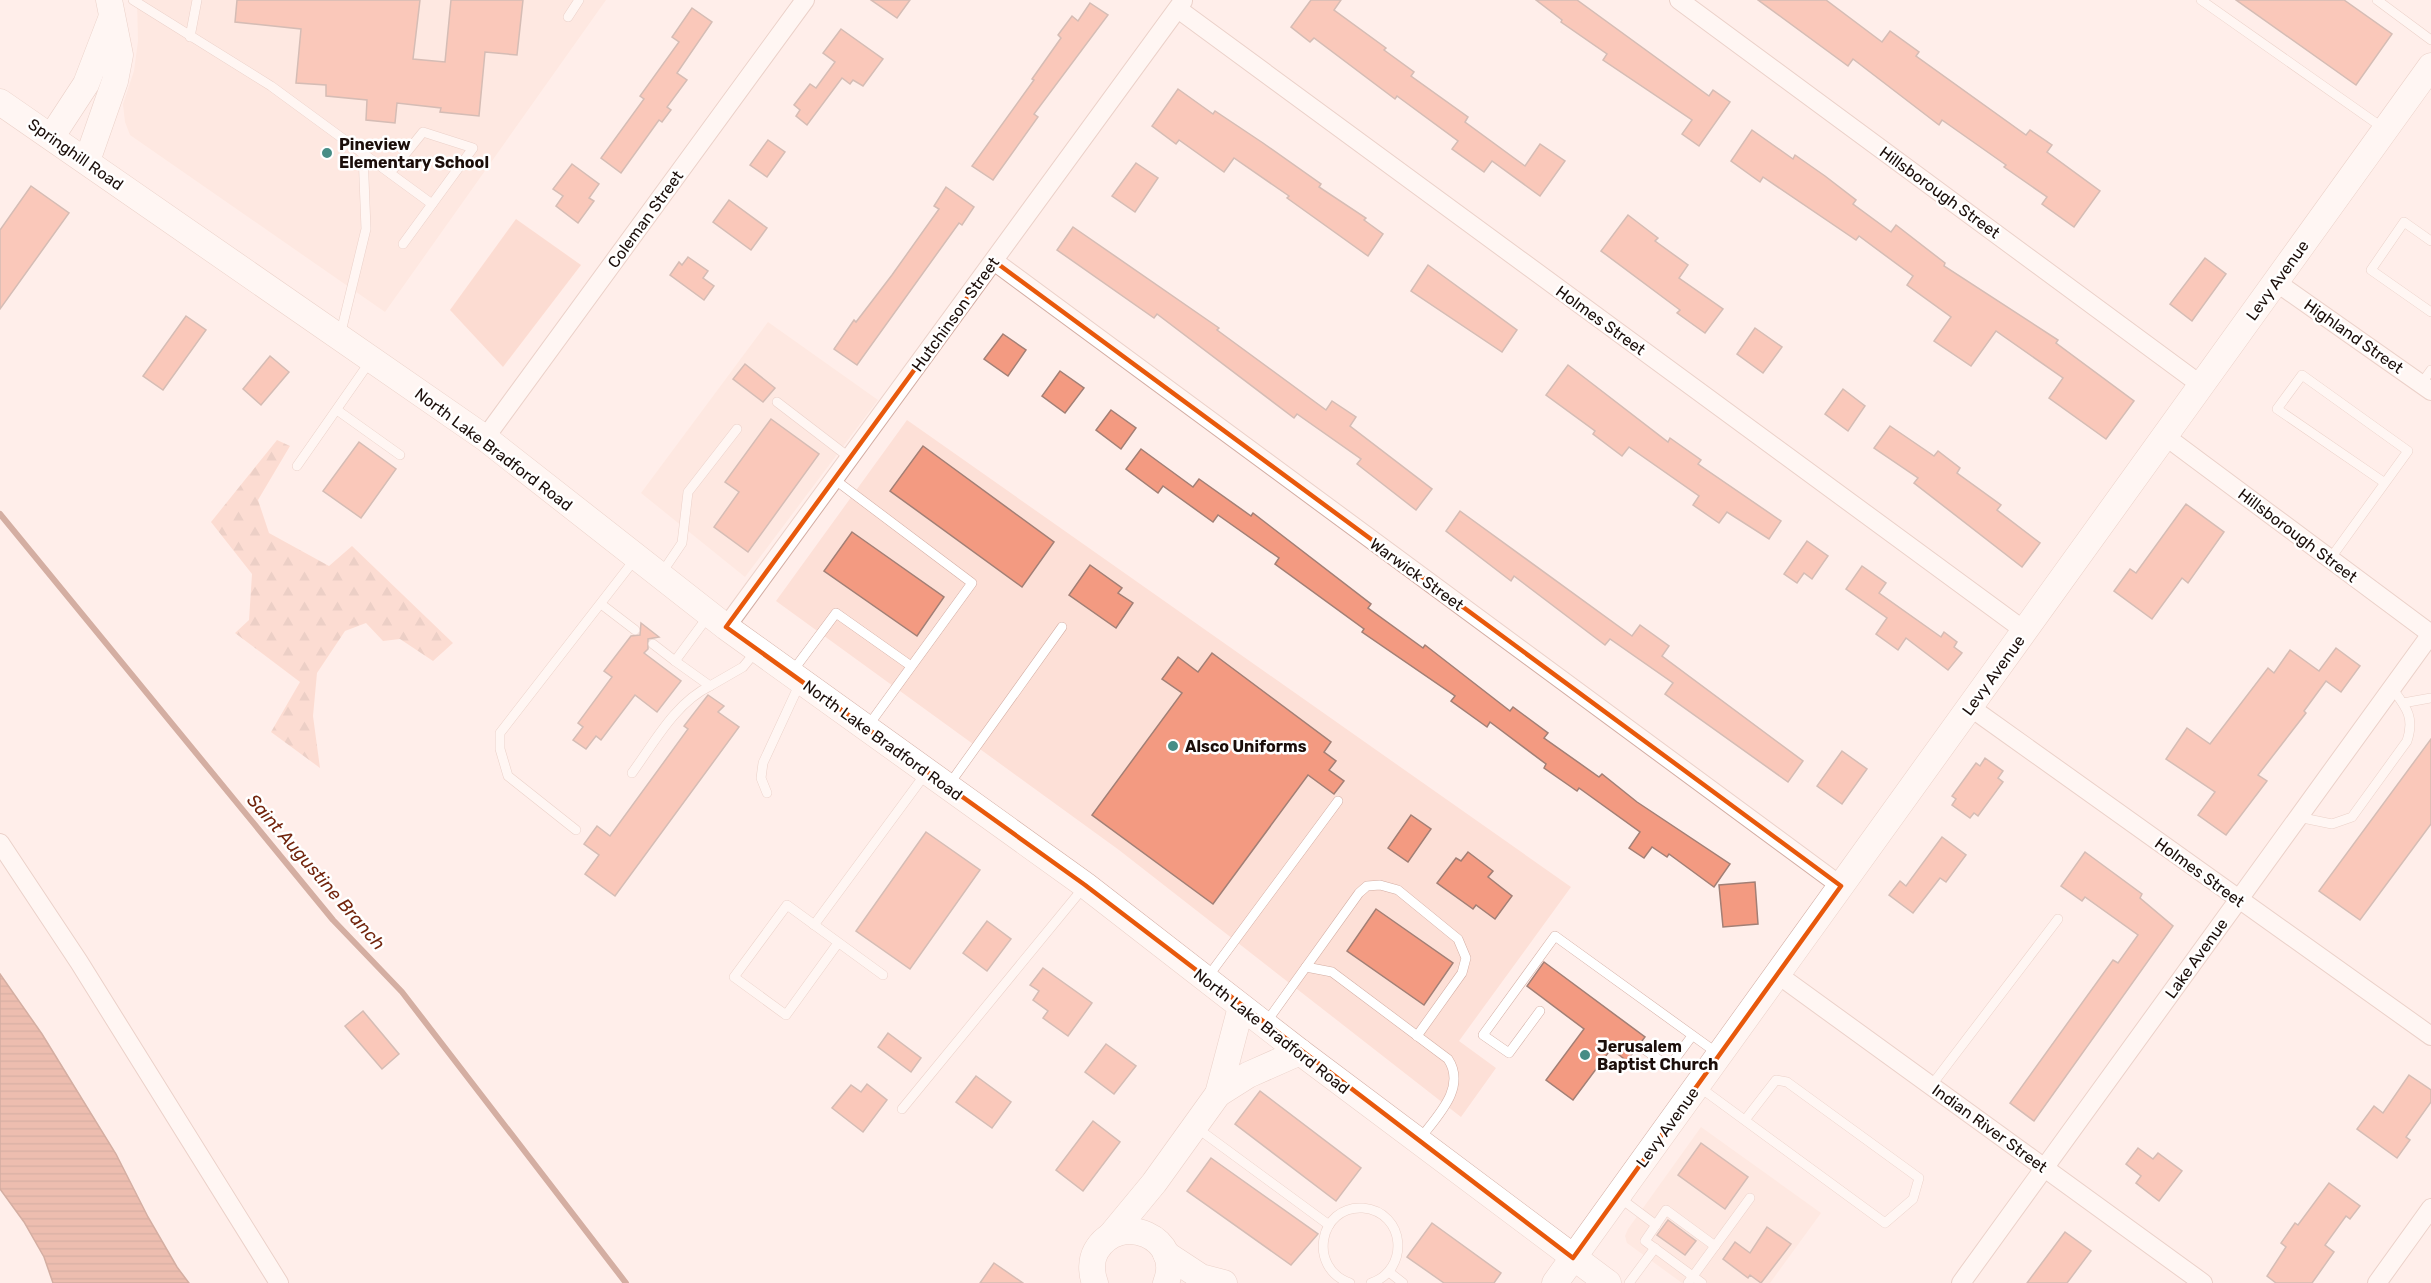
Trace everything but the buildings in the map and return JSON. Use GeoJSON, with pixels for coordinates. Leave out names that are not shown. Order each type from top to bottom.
{"type":"FeatureCollection","features":[{"type":"Feature","properties":{"kind":"main road"},"geometry":{"type":"LineString","coordinates":[[52,136],[86,84],[110,9]]}},
{"type":"Feature","properties":{"kind":"main road"},"geometry":{"type":"LineString","coordinates":[[87,161],[115,81],[120,55],[110,9]]}},
{"type":"Feature","properties":{"kind":"main road","name":"Levy Avenue"},"geometry":{"type":"LineString","coordinates":[[1555,1283],[2431,66]]}},
{"type":"Feature","properties":{"kind":"main road","name":"Springhill Road"},"geometry":{"type":"LineString","coordinates":[[0,102],[151,207]]}},
{"type":"Feature","properties":{"kind":"main road","name":"North Lake Bradford Road"},"geometry":{"type":"LineString","coordinates":[[151,207],[484,438],[718,620],[1085,885],[1264,1025],[1608,1283]]}},
{"type":"Feature","properties":{"kind":"main road"},"geometry":{"type":"LineString","coordinates":[[1089,1278],[1094,1255],[1101,1244],[1154,1183],[1218,1094],[1241,1007]]}},
{"type":"Feature","properties":{"kind":"main road"},"geometry":{"type":"LineString","coordinates":[[1218,1094],[1248,1076],[1300,1052]]}},
{"type":"Feature","properties":{"kind":"main road"},"geometry":{"type":"LineString","coordinates":[[1154,1183],[1153,1213],[1169,1267],[1166,1283]]}},
{"type":"Feature","properties":{"kind":"main road"},"geometry":{"type":"LineString","coordinates":[[1111,1235],[1123,1230],[1136,1230],[1149,1234],[1163,1248],[1213,1280]]}},
{"type":"Feature","properties":{"kind":"main road"},"geometry":{"type":"LineString","coordinates":[[1175,1283],[1213,1280]]}},
{"type":"Feature","properties":{"kind":"street","name":"Coleman Street"},"geometry":{"type":"LineString","coordinates":[[484,438],[805,0]]}},
{"type":"Feature","properties":{"kind":"street","name":"Hillsborough Street"},"geometry":{"type":"LineString","coordinates":[[1679,0],[2202,385]]}},
{"type":"Feature","properties":{"kind":"street","name":"Hutchinson Street"},"geometry":{"type":"LineString","coordinates":[[718,620],[850,458],[1181,4]]}},
{"type":"Feature","properties":{"kind":"street","name":"Holmes Street"},"geometry":{"type":"LineString","coordinates":[[1181,4],[2025,631]]}},
{"type":"Feature","properties":{"kind":"street","name":"Warwick Street"},"geometry":{"type":"LineString","coordinates":[[994,261],[1840,886]]}},
{"type":"Feature","properties":{"kind":"street","name":"Highland Street"},"geometry":{"type":"LineString","coordinates":[[2276,282],[2428,381]]}},
{"type":"Feature","properties":{"kind":"street","name":"Hillsborough Street"},"geometry":{"type":"LineString","coordinates":[[2165,436],[2431,634]]}},
{"type":"Feature","properties":{"kind":"street","name":"Lake Avenue"},"geometry":{"type":"LineString","coordinates":[[1961,1283],[2431,634]]}},
{"type":"Feature","properties":{"kind":"street","name":"Holmes Street"},"geometry":{"type":"LineString","coordinates":[[1970,707],[2431,1036]]}},
{"type":"Feature","properties":{"kind":"street"},"geometry":{"type":"LineString","coordinates":[[0,843],[79,962],[279,1283]]}},
{"type":"Feature","properties":{"kind":"street","name":"Indian River Street"},"geometry":{"type":"LineString","coordinates":[[1777,974],[2203,1283]]}},
{"type":"Feature","properties":{"kind":"street"},"geometry":{"type":"LineString","coordinates":[[2377,1283],[2431,1208]]}},
{"type":"Feature","properties":{"kind":"lane"},"geometry":{"type":"LineString","coordinates":[[133,0],[153,10],[190,37],[271,86],[432,204]]}},
{"type":"Feature","properties":{"kind":"lane"},"geometry":{"type":"LineString","coordinates":[[190,37],[197,0]]}},
{"type":"Feature","properties":{"kind":"lane"},"geometry":{"type":"LineString","coordinates":[[568,17],[579,0]]}},
{"type":"Feature","properties":{"kind":"lane"},"geometry":{"type":"LineString","coordinates":[[2201,0],[2385,130]]}},
{"type":"Feature","properties":{"kind":"lane"},"geometry":{"type":"LineString","coordinates":[[2377,0],[2431,40]]}},
{"type":"Feature","properties":{"kind":"lane"},"geometry":{"type":"LineString","coordinates":[[390,173],[423,132],[473,148],[403,244]]}},
{"type":"Feature","properties":{"kind":"lane"},"geometry":{"type":"LineString","coordinates":[[340,338],[366,228],[363,153]]}},
{"type":"Feature","properties":{"kind":"lane"},"geometry":{"type":"LineString","coordinates":[[2431,241],[2404,222],[2371,270],[2431,312]]}},
{"type":"Feature","properties":{"kind":"lane"},"geometry":{"type":"LineString","coordinates":[[297,466],[371,360]]}},
{"type":"Feature","properties":{"kind":"lane"},"geometry":{"type":"LineString","coordinates":[[2330,559],[2385,483],[2408,451],[2302,375],[2277,409],[2385,483]]}},
{"type":"Feature","properties":{"kind":"lane"},"geometry":{"type":"LineString","coordinates":[[777,402],[850,458]]}},
{"type":"Feature","properties":{"kind":"lane"},"geometry":{"type":"LineString","coordinates":[[336,410],[400,455]]}},
{"type":"Feature","properties":{"kind":"lane"},"geometry":{"type":"LineString","coordinates":[[660,576],[682,543],[688,492],[737,429]]}},
{"type":"Feature","properties":{"kind":"lane"},"geometry":{"type":"LineString","coordinates":[[834,479],[972,584],[866,728]]}},
{"type":"Feature","properties":{"kind":"lane"},"geometry":{"type":"LineString","coordinates":[[576,830],[508,776],[500,749],[500,733],[637,558]]}},
{"type":"Feature","properties":{"kind":"lane"},"geometry":{"type":"LineString","coordinates":[[601,604],[635,630]]}},
{"type":"Feature","properties":{"kind":"lane"},"geometry":{"type":"LineString","coordinates":[[767,793],[761,778],[763,763],[796,677],[836,613],[911,666]]}},
{"type":"Feature","properties":{"kind":"lane"},"geometry":{"type":"LineString","coordinates":[[675,661],[718,620]]}},
{"type":"Feature","properties":{"kind":"lane"},"geometry":{"type":"LineString","coordinates":[[948,786],[1062,627]]}},
{"type":"Feature","properties":{"kind":"lane"},"geometry":{"type":"LineString","coordinates":[[653,644],[710,686]]}},
{"type":"Feature","properties":{"kind":"lane"},"geometry":{"type":"LineString","coordinates":[[632,773],[691,697],[743,667],[757,649]]}},
{"type":"Feature","properties":{"kind":"lane"},"geometry":{"type":"LineString","coordinates":[[2298,817],[2332,824],[2352,817],[2407,741],[2412,728],[2403,703],[2392,688]]}},
{"type":"Feature","properties":{"kind":"lane"},"geometry":{"type":"LineString","coordinates":[[2403,703],[2431,698]]}},
{"type":"Feature","properties":{"kind":"lane"},"geometry":{"type":"LineString","coordinates":[[814,925],[927,771]]}},
{"type":"Feature","properties":{"kind":"lane"},"geometry":{"type":"LineString","coordinates":[[1206,980],[1338,801]]}},
{"type":"Feature","properties":{"kind":"lane"},"geometry":{"type":"LineString","coordinates":[[902,1109],[1085,885]]}},
{"type":"Feature","properties":{"kind":"lane"},"geometry":{"type":"LineString","coordinates":[[1264,1025],[1367,886],[1380,885],[1398,891],[1458,939],[1466,958],[1462,973],[1417,1036]]}},
{"type":"Feature","properties":{"kind":"lane"},"geometry":{"type":"LineString","coordinates":[[838,943],[786,1015],[734,977],[787,905],[883,975]]}},
{"type":"Feature","properties":{"kind":"lane"},"geometry":{"type":"LineString","coordinates":[[1931,1086],[2058,919]]}},
{"type":"Feature","properties":{"kind":"lane"},"geometry":{"type":"LineString","coordinates":[[1540,1011],[1509,1053],[1483,1035],[1556,936],[1719,1055]]}},
{"type":"Feature","properties":{"kind":"lane"},"geometry":{"type":"LineString","coordinates":[[1306,967],[1332,972],[1448,1059],[1455,1069],[1452,1090],[1418,1142]]}},
{"type":"Feature","properties":{"kind":"lane"},"geometry":{"type":"LineString","coordinates":[[1644,1049],[1669,1067],[1692,1036]]}},
{"type":"Feature","properties":{"kind":"lane"},"geometry":{"type":"LineString","coordinates":[[1697,1085],[1885,1223],[1913,1199],[1919,1178],[1787,1082],[1776,1080],[1770,1085],[1745,1120]]}},
{"type":"Feature","properties":{"kind":"lane"},"geometry":{"type":"LineString","coordinates":[[1195,1127],[1329,1225]]}},
{"type":"Feature","properties":{"kind":"lane"},"geometry":{"type":"LineString","coordinates":[[1618,1196],[1656,1225]]}},
{"type":"Feature","properties":{"kind":"lane"},"geometry":{"type":"LineString","coordinates":[[1691,1280],[1750,1198]]}},
{"type":"Feature","properties":{"kind":"lane"},"geometry":{"type":"LineString","coordinates":[[1350,1283],[1332,1273],[1325,1262],[1323,1243],[1329,1225],[1337,1216],[1355,1209],[1373,1210],[1384,1216],[1395,1231],[1399,1249],[1396,1262],[1389,1272],[1371,1283]]}},
{"type":"Feature","properties":{"kind":"lane"},"geometry":{"type":"LineString","coordinates":[[1702,1283],[1691,1280],[1645,1241],[1666,1210],[1715,1246]]}},
{"type":"Feature","properties":{"kind":"lane"},"geometry":{"type":"LineString","coordinates":[[1629,1283],[1655,1248]]}},
{"type":"Feature","properties":{"kind":"lane"},"geometry":{"type":"LineString","coordinates":[[1389,1272],[1403,1283]]}},
{"type":"Feature","properties":{"kind":"highlighted area"},"geometry":{"type":"Polygon","coordinates":[[[994,261],[1841,886],[1573,1258],[1085,885],[726,627],[994,261]]]}},
{"type":"Feature","properties":{"kind":"shaded area","name":"Pineview Elementary School"},"geometry":{"type":"Polygon","coordinates":[[[137,0],[606,0],[385,312],[130,135],[125,122],[123,104],[134,71],[138,41],[137,0]]]}},
{"type":"Feature","properties":{"kind":"shaded area"},"geometry":{"type":"Polygon","coordinates":[[[768,322],[878,400],[745,577],[641,493],[768,322]]]}},
{"type":"Feature","properties":{"kind":"shaded area"},"geometry":{"type":"Polygon","coordinates":[[[907,420],[1571,887],[1459,1041],[1496,1068],[1461,1117],[1119,850],[776,601],[907,420]]]}},
{"type":"Feature","properties":{"kind":"shaded area"},"geometry":{"type":"Polygon","coordinates":[[[0,974],[42,1034],[116,1154],[148,1217],[189,1283],[53,1283],[44,1257],[24,1222],[0,1189],[0,974]]]}},
{"type":"Feature","properties":{"kind":"shaded area"},"geometry":{"type":"Polygon","coordinates":[[[1701,1127],[1821,1213],[1770,1283],[1682,1283],[1627,1243],[1625,1236],[1628,1229],[1701,1127]]]}},
{"type":"Feature","properties":{"kind":"green space"},"geometry":{"type":"Polygon","coordinates":[[[516,219],[581,265],[503,367],[450,310],[516,219]]]}},
{"type":"Feature","properties":{"kind":"green space"},"geometry":{"type":"Polygon","coordinates":[[[277,440],[290,446],[258,500],[269,533],[329,566],[352,546],[453,643],[433,661],[400,639],[383,641],[366,623],[345,631],[317,673],[313,716],[320,768],[271,732],[300,682],[235,633],[249,620],[252,574],[211,522],[277,440]]]}},
{"type":"Feature","properties":{"kind":"waterway","name":"Saint Augustine Branch"},"geometry":{"type":"LineString","coordinates":[[0,514],[333,920],[402,992],[626,1283]]}},
{"type":"Feature","properties":{"kind":"place","name":"Pineview Elementary School"},"geometry":{"type":"Point","coordinates":[327,153]}},
{"type":"Feature","properties":{"kind":"place","name":"Alsco Uniforms"},"geometry":{"type":"Point","coordinates":[1173,746]}},
{"type":"Feature","properties":{"kind":"place","name":"Jerusalem Baptist Church"},"geometry":{"type":"Point","coordinates":[1585,1055]}}]}
